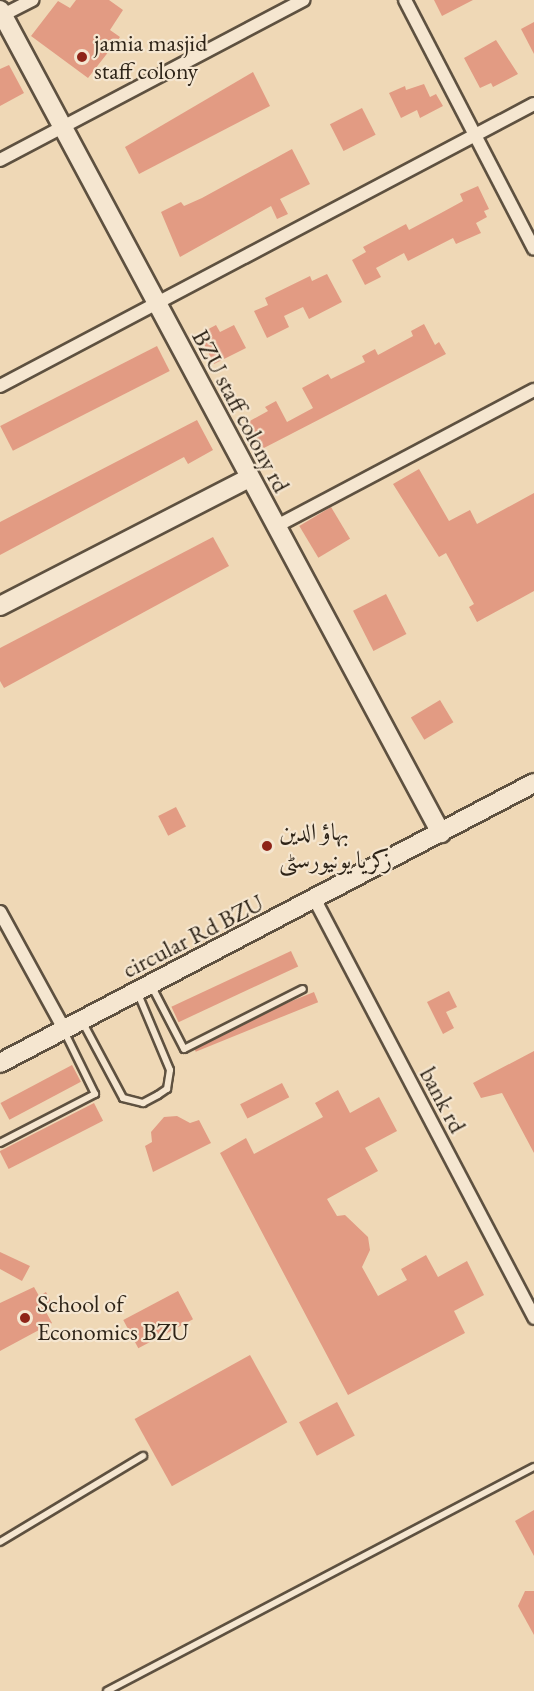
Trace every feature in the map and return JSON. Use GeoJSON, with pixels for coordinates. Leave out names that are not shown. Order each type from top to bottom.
{"type":"FeatureCollection","features":[{"type":"Feature","properties":{"kind":"street"},"geometry":{"type":"LineString","coordinates":[[1,13],[32,0]]}},
{"type":"Feature","properties":{"kind":"street"},"geometry":{"type":"LineString","coordinates":[[0,160],[303,0]]}},
{"type":"Feature","properties":{"kind":"street"},"geometry":{"type":"LineString","coordinates":[[405,0],[534,249]]}},
{"type":"Feature","properties":{"kind":"street","name":"BZU staff colony rd"},"geometry":{"type":"LineString","coordinates":[[1,13],[65,127],[274,527],[441,833]]}},
{"type":"Feature","properties":{"kind":"street"},"geometry":{"type":"LineString","coordinates":[[0,386],[534,104]]}},
{"type":"Feature","properties":{"kind":"street"},"geometry":{"type":"LineString","coordinates":[[274,527],[534,390]]}},
{"type":"Feature","properties":{"kind":"street"},"geometry":{"type":"LineString","coordinates":[[0,606],[249,478]]}},
{"type":"Feature","properties":{"kind":"street","name":"circular Rd BZU"},"geometry":{"type":"LineString","coordinates":[[0,1063],[315,900],[534,783]]}},
{"type":"Feature","properties":{"kind":"street","name":"bank rd"},"geometry":{"type":"LineString","coordinates":[[315,900],[530,1302],[534,1318]]}},
{"type":"Feature","properties":{"kind":"street"},"geometry":{"type":"LineString","coordinates":[[0,912],[64,1029]]}},
{"type":"Feature","properties":{"kind":"lane"},"geometry":{"type":"LineString","coordinates":[[144,988],[184,1049],[303,989]]}},
{"type":"Feature","properties":{"kind":"lane"},"geometry":{"type":"LineString","coordinates":[[81,1020],[123,1098],[143,1103],[167,1089],[170,1070],[144,988]]}},
{"type":"Feature","properties":{"kind":"lane"},"geometry":{"type":"LineString","coordinates":[[0,1143],[95,1094],[64,1029]]}},
{"type":"Feature","properties":{"kind":"lane"},"geometry":{"type":"LineString","coordinates":[[0,1542],[143,1456]]}},
{"type":"Feature","properties":{"kind":"lane"},"geometry":{"type":"LineString","coordinates":[[107,1691],[534,1467]]}},
{"type":"Feature","properties":{"kind":"building","name":"jamia masjid staff colony"},"geometry":{"type":"Polygon","coordinates":[[[76,0],[109,0],[123,10],[110,30],[120,37],[88,78],[31,36],[58,1],[70,8],[76,0]]]}},
{"type":"Feature","properties":{"kind":"building"},"geometry":{"type":"Polygon","coordinates":[[[434,0],[473,0],[442,16],[434,0]]]}},
{"type":"Feature","properties":{"kind":"building"},"geometry":{"type":"Polygon","coordinates":[[[534,22],[534,54],[521,29],[534,22]]]}},
{"type":"Feature","properties":{"kind":"building"},"geometry":{"type":"Polygon","coordinates":[[[496,40],[518,74],[493,87],[491,83],[480,88],[464,58],[496,40]]]}},
{"type":"Feature","properties":{"kind":"building"},"geometry":{"type":"Polygon","coordinates":[[[9,65],[24,93],[0,106],[0,69],[9,65]]]}},
{"type":"Feature","properties":{"kind":"building"},"geometry":{"type":"Polygon","coordinates":[[[253,72],[270,106],[139,174],[125,147],[253,72]]]}},
{"type":"Feature","properties":{"kind":"building"},"geometry":{"type":"Polygon","coordinates":[[[424,84],[430,97],[436,94],[443,106],[420,118],[417,110],[401,118],[389,93],[405,86],[406,90],[424,84]]]}},
{"type":"Feature","properties":{"kind":"building"},"geometry":{"type":"Polygon","coordinates":[[[362,108],[376,135],[344,151],[330,124],[362,108]]]}},
{"type":"Feature","properties":{"kind":"building"},"geometry":{"type":"Polygon","coordinates":[[[292,149],[310,184],[280,199],[288,214],[277,219],[271,206],[180,257],[161,212],[181,202],[184,206],[202,198],[292,149]]]}},
{"type":"Feature","properties":{"kind":"building"},"geometry":{"type":"Polygon","coordinates":[[[478,186],[489,209],[484,211],[487,217],[476,223],[481,233],[456,244],[453,238],[408,261],[404,253],[376,268],[381,277],[365,285],[352,260],[366,252],[363,247],[406,224],[409,230],[463,201],[460,194],[478,186]]]}},
{"type":"Feature","properties":{"kind":"building"},"geometry":{"type":"Polygon","coordinates":[[[327,274],[342,302],[309,319],[303,307],[284,316],[289,327],[267,338],[254,311],[268,305],[265,298],[310,276],[312,281],[327,274]]]}},
{"type":"Feature","properties":{"kind":"building"},"geometry":{"type":"Polygon","coordinates":[[[424,324],[435,345],[439,342],[446,354],[262,449],[248,422],[268,411],[265,407],[276,401],[287,422],[313,408],[302,388],[328,374],[331,379],[365,362],[362,356],[375,349],[378,355],[413,336],[411,331],[424,324]]]}},
{"type":"Feature","properties":{"kind":"building"},"geometry":{"type":"Polygon","coordinates":[[[216,325],[220,332],[234,325],[246,348],[214,364],[199,334],[216,325]]]}},
{"type":"Feature","properties":{"kind":"building"},"geometry":{"type":"Polygon","coordinates":[[[157,346],[170,371],[13,451],[0,426],[157,346]]]}},
{"type":"Feature","properties":{"kind":"building"},"geometry":{"type":"Polygon","coordinates":[[[197,420],[213,450],[188,464],[184,457],[0,555],[0,522],[197,420]]]}},
{"type":"Feature","properties":{"kind":"building"},"geometry":{"type":"Polygon","coordinates":[[[419,469],[449,521],[470,510],[477,524],[534,493],[534,591],[477,622],[469,607],[474,604],[446,553],[439,557],[393,484],[419,469]]]}},
{"type":"Feature","properties":{"kind":"building"},"geometry":{"type":"Polygon","coordinates":[[[331,507],[350,539],[318,558],[299,526],[331,507]]]}},
{"type":"Feature","properties":{"kind":"building"},"geometry":{"type":"Polygon","coordinates":[[[213,537],[229,566],[4,688],[0,681],[0,648],[213,537]]]}},
{"type":"Feature","properties":{"kind":"building"},"geometry":{"type":"Polygon","coordinates":[[[386,594],[406,634],[373,651],[353,611],[386,594]]]}},
{"type":"Feature","properties":{"kind":"building"},"geometry":{"type":"Polygon","coordinates":[[[440,700],[453,722],[424,740],[411,718],[440,700]]]}},
{"type":"Feature","properties":{"kind":"building"},"geometry":{"type":"Polygon","coordinates":[[[176,807],[186,827],[168,836],[158,816],[176,807]]]}},
{"type":"Feature","properties":{"kind":"building"},"geometry":{"type":"Polygon","coordinates":[[[291,951],[298,966],[179,1022],[171,1007],[291,951]]]}},
{"type":"Feature","properties":{"kind":"building"},"geometry":{"type":"Polygon","coordinates":[[[449,991],[457,1007],[446,1012],[454,1028],[443,1034],[427,1002],[449,991]]]}},
{"type":"Feature","properties":{"kind":"building"},"geometry":{"type":"Polygon","coordinates":[[[314,992],[318,1002],[196,1052],[192,1041],[314,992]]]}},
{"type":"Feature","properties":{"kind":"building"},"geometry":{"type":"Polygon","coordinates":[[[534,1051],[534,1153],[502,1093],[481,1098],[473,1083],[534,1051]]]}},
{"type":"Feature","properties":{"kind":"building"},"geometry":{"type":"Polygon","coordinates":[[[72,1065],[81,1082],[9,1120],[0,1103],[72,1065]]]}},
{"type":"Feature","properties":{"kind":"building"},"geometry":{"type":"Polygon","coordinates":[[[282,1083],[289,1097],[247,1119],[240,1104],[282,1083]]]}},
{"type":"Feature","properties":{"kind":"building"},"geometry":{"type":"Polygon","coordinates":[[[338,1090],[350,1113],[379,1097],[397,1131],[365,1148],[378,1171],[327,1199],[337,1216],[345,1215],[368,1237],[370,1250],[362,1267],[378,1296],[407,1280],[401,1269],[426,1255],[438,1277],[467,1261],[484,1295],[454,1311],[465,1333],[348,1395],[220,1153],[246,1138],[254,1154],[323,1117],[315,1103],[338,1090]]]}},
{"type":"Feature","properties":{"kind":"building"},"geometry":{"type":"Polygon","coordinates":[[[94,1103],[103,1121],[9,1169],[0,1151],[94,1103]]]}},
{"type":"Feature","properties":{"kind":"building"},"geometry":{"type":"Polygon","coordinates":[[[177,1116],[190,1123],[199,1120],[211,1143],[153,1172],[145,1146],[152,1142],[151,1132],[164,1117],[177,1116]]]}},
{"type":"Feature","properties":{"kind":"building","name":"School of Economics BZU"},"geometry":{"type":"Polygon","coordinates":[[[0,1252],[30,1266],[22,1281],[0,1269],[0,1252]]]}},
{"type":"Feature","properties":{"kind":"building","name":"School of Economics BZU"},"geometry":{"type":"Polygon","coordinates":[[[34,1287],[39,1296],[46,1292],[54,1308],[46,1312],[52,1323],[0,1351],[0,1303],[34,1287]]]}},
{"type":"Feature","properties":{"kind":"building"},"geometry":{"type":"Polygon","coordinates":[[[178,1291],[193,1319],[138,1348],[123,1320],[178,1291]]]}},
{"type":"Feature","properties":{"kind":"building"},"geometry":{"type":"Polygon","coordinates":[[[250,1355],[287,1422],[172,1486],[135,1419],[250,1355]]]}},
{"type":"Feature","properties":{"kind":"building"},"geometry":{"type":"Polygon","coordinates":[[[337,1402],[355,1436],[317,1456],[299,1422],[337,1402]]]}},
{"type":"Feature","properties":{"kind":"building"},"geometry":{"type":"Polygon","coordinates":[[[534,1510],[534,1556],[515,1521],[534,1510]]]}},
{"type":"Feature","properties":{"kind":"building"},"geometry":{"type":"Polygon","coordinates":[[[525,1591],[534,1591],[534,1635],[518,1606],[525,1591]]]}},
{"type":"Feature","properties":{"kind":"place","name":"jamia masjid staff colony"},"geometry":{"type":"Point","coordinates":[82,57]}},
{"type":"Feature","properties":{"kind":"place","name":"بہاؤ الدین زکریا یونیورسٹی"},"geometry":{"type":"Point","coordinates":[267,846]}},
{"type":"Feature","properties":{"kind":"place","name":"School of Economics BZU"},"geometry":{"type":"Point","coordinates":[25,1318]}}]}
